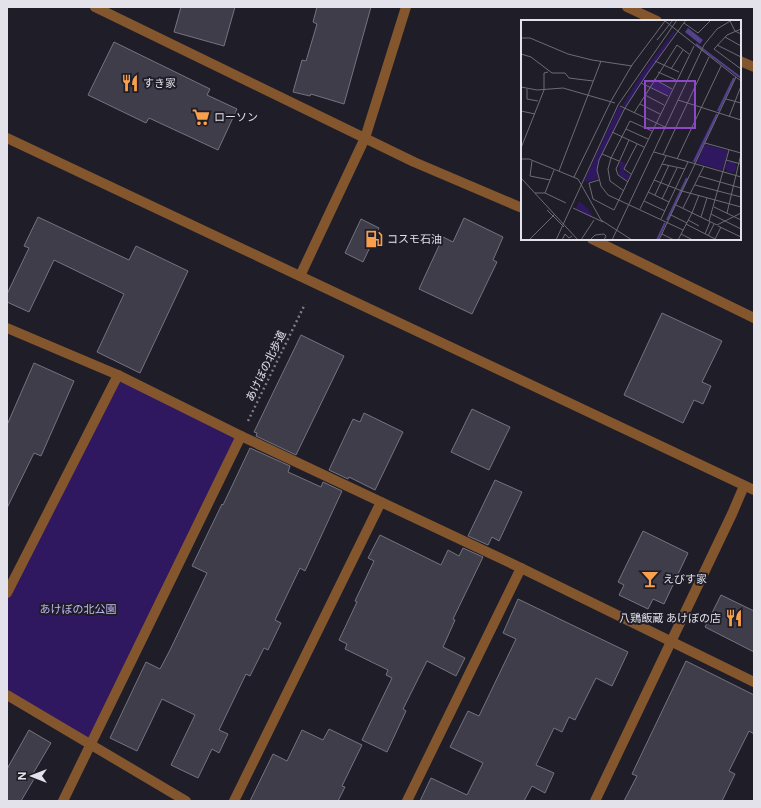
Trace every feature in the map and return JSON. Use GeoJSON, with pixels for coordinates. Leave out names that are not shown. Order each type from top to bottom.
{"type":"FeatureCollection","features":[{"type":"Feature","properties":{"kind":"street"},"geometry":{"type":"LineString","coordinates":[[95,7],[414,162],[521,208]]}},
{"type":"Feature","properties":{"kind":"street"},"geometry":{"type":"LineString","coordinates":[[300,276],[365,138],[406,7]]}},
{"type":"Feature","properties":{"kind":"street"},"geometry":{"type":"LineString","coordinates":[[627,7],[655,20]]}},
{"type":"Feature","properties":{"kind":"street"},"geometry":{"type":"LineString","coordinates":[[741,60],[754,67]]}},
{"type":"Feature","properties":{"kind":"street"},"geometry":{"type":"LineString","coordinates":[[7,138],[754,490]]}},
{"type":"Feature","properties":{"kind":"street"},"geometry":{"type":"LineString","coordinates":[[594,240],[754,318]]}},
{"type":"Feature","properties":{"kind":"street"},"geometry":{"type":"LineString","coordinates":[[7,328],[118,375],[241,436],[521,568],[754,682]]}},
{"type":"Feature","properties":{"kind":"street"},"geometry":{"type":"LineString","coordinates":[[7,593],[118,375]]}},
{"type":"Feature","properties":{"kind":"street"},"geometry":{"type":"LineString","coordinates":[[63,801],[241,436]]}},
{"type":"Feature","properties":{"kind":"street"},"geometry":{"type":"LineString","coordinates":[[595,801],[744,486]]}},
{"type":"Feature","properties":{"kind":"street"},"geometry":{"type":"LineString","coordinates":[[234,801],[381,502]]}},
{"type":"Feature","properties":{"kind":"street"},"geometry":{"type":"LineString","coordinates":[[407,801],[521,568]]}},
{"type":"Feature","properties":{"kind":"street"},"geometry":{"type":"LineString","coordinates":[[7,695],[186,801]]}},
{"type":"Feature","properties":{"kind":"path","name":"あけぼの北歩道"},"geometry":{"type":"LineString","coordinates":[[241,436],[305,304]]}},
{"type":"Feature","properties":{"kind":"green space","name":"あけぼの北公園"},"geometry":{"type":"Polygon","coordinates":[[[118,375],[241,436],[90,745],[7,695],[7,593],[118,375]]]}},
{"type":"Feature","properties":{"kind":"building"},"geometry":{"type":"Polygon","coordinates":[[[181,7],[235,7],[224,46],[174,32],[181,7]]]}},
{"type":"Feature","properties":{"kind":"building"},"geometry":{"type":"Polygon","coordinates":[[[317,7],[371,7],[344,104],[311,94],[310,96],[293,92],[302,60],[306,61],[317,24],[313,22],[317,7]]]}},
{"type":"Feature","properties":{"kind":"building"},"geometry":{"type":"Polygon","coordinates":[[[114,42],[210,89],[207,95],[237,109],[218,150],[149,118],[146,123],[88,95],[114,42]]]}},
{"type":"Feature","properties":{"kind":"building"},"geometry":{"type":"Polygon","coordinates":[[[38,217],[129,260],[136,246],[188,271],[140,373],[97,352],[124,294],[54,260],[29,312],[7,302],[7,294],[29,248],[24,246],[38,217]]]}},
{"type":"Feature","properties":{"kind":"building"},"geometry":{"type":"Polygon","coordinates":[[[464,218],[503,237],[493,260],[497,262],[472,314],[419,289],[443,237],[453,242],[464,218]]]}},
{"type":"Feature","properties":{"kind":"building"},"geometry":{"type":"Polygon","coordinates":[[[361,219],[379,228],[363,262],[345,253],[361,219]]]}},
{"type":"Feature","properties":{"kind":"building"},"geometry":{"type":"Polygon","coordinates":[[[662,313],[722,341],[702,382],[711,386],[703,404],[694,400],[683,423],[624,395],[662,313]]]}},
{"type":"Feature","properties":{"kind":"building"},"geometry":{"type":"Polygon","coordinates":[[[301,335],[344,356],[296,455],[256,436],[257,433],[254,432],[301,335]]]}},
{"type":"Feature","properties":{"kind":"building"},"geometry":{"type":"Polygon","coordinates":[[[34,363],[74,381],[41,456],[34,453],[7,508],[7,425],[34,363]]]}},
{"type":"Feature","properties":{"kind":"building"},"geometry":{"type":"Polygon","coordinates":[[[472,409],[510,427],[489,470],[451,452],[472,409]]]}},
{"type":"Feature","properties":{"kind":"building"},"geometry":{"type":"Polygon","coordinates":[[[364,413],[403,432],[375,490],[349,477],[348,479],[329,470],[353,419],[360,422],[364,413]]]}},
{"type":"Feature","properties":{"kind":"building"},"geometry":{"type":"Polygon","coordinates":[[[250,448],[290,466],[288,472],[321,487],[323,482],[342,491],[305,571],[300,568],[275,620],[281,623],[268,650],[264,648],[250,676],[246,674],[219,730],[228,734],[219,753],[212,749],[198,778],[171,765],[195,715],[162,699],[137,751],[110,738],[146,662],[160,669],[170,650],[207,573],[192,566],[250,448]]]}},
{"type":"Feature","properties":{"kind":"building"},"geometry":{"type":"Polygon","coordinates":[[[495,480],[522,492],[499,541],[492,537],[488,545],[468,536],[495,480]]]}},
{"type":"Feature","properties":{"kind":"building"},"geometry":{"type":"Polygon","coordinates":[[[643,531],[688,553],[664,604],[653,599],[648,609],[619,595],[624,585],[618,582],[643,531]]]}},
{"type":"Feature","properties":{"kind":"building"},"geometry":{"type":"Polygon","coordinates":[[[380,535],[441,565],[448,550],[459,556],[463,548],[483,557],[453,619],[455,620],[443,647],[465,658],[456,676],[427,661],[403,709],[406,711],[387,752],[362,740],[392,678],[386,675],[388,670],[345,649],[347,644],[339,640],[374,561],[368,558],[380,535]]]}},
{"type":"Feature","properties":{"kind":"building"},"geometry":{"type":"Polygon","coordinates":[[[721,595],[754,611],[754,652],[705,627],[721,595]]]}},
{"type":"Feature","properties":{"kind":"building"},"geometry":{"type":"Polygon","coordinates":[[[518,599],[628,652],[612,686],[596,678],[575,720],[569,717],[562,732],[554,728],[536,765],[554,773],[545,793],[532,786],[524,801],[420,801],[431,778],[467,795],[483,763],[450,747],[468,711],[479,716],[516,639],[503,633],[518,599]]]}},
{"type":"Feature","properties":{"kind":"building"},"geometry":{"type":"Polygon","coordinates":[[[686,661],[754,695],[754,734],[749,731],[729,771],[735,774],[722,801],[624,801],[637,776],[632,774],[686,661]]]}},
{"type":"Feature","properties":{"kind":"building"},"geometry":{"type":"Polygon","coordinates":[[[329,729],[362,745],[342,786],[345,787],[338,801],[250,801],[273,754],[287,761],[302,730],[323,740],[329,729]]]}},
{"type":"Feature","properties":{"kind":"building"},"geometry":{"type":"Polygon","coordinates":[[[29,730],[51,743],[31,777],[34,779],[21,801],[7,801],[7,769],[29,730]]]}},
{"type":"Feature","properties":{"kind":"place","name":"すき家"},"geometry":{"type":"Point","coordinates":[130,83]}},
{"type":"Feature","properties":{"kind":"place","name":"ローソン"},"geometry":{"type":"Point","coordinates":[201,117]}},
{"type":"Feature","properties":{"kind":"place","name":"コスモ石油"},"geometry":{"type":"Point","coordinates":[374,239]}},
{"type":"Feature","properties":{"kind":"place","name":"えびす家"},"geometry":{"type":"Point","coordinates":[650,579]}},
{"type":"Feature","properties":{"kind":"place","name":"八鶏飯蔵 あけぼの店"},"geometry":{"type":"Point","coordinates":[734,618]}}]}
